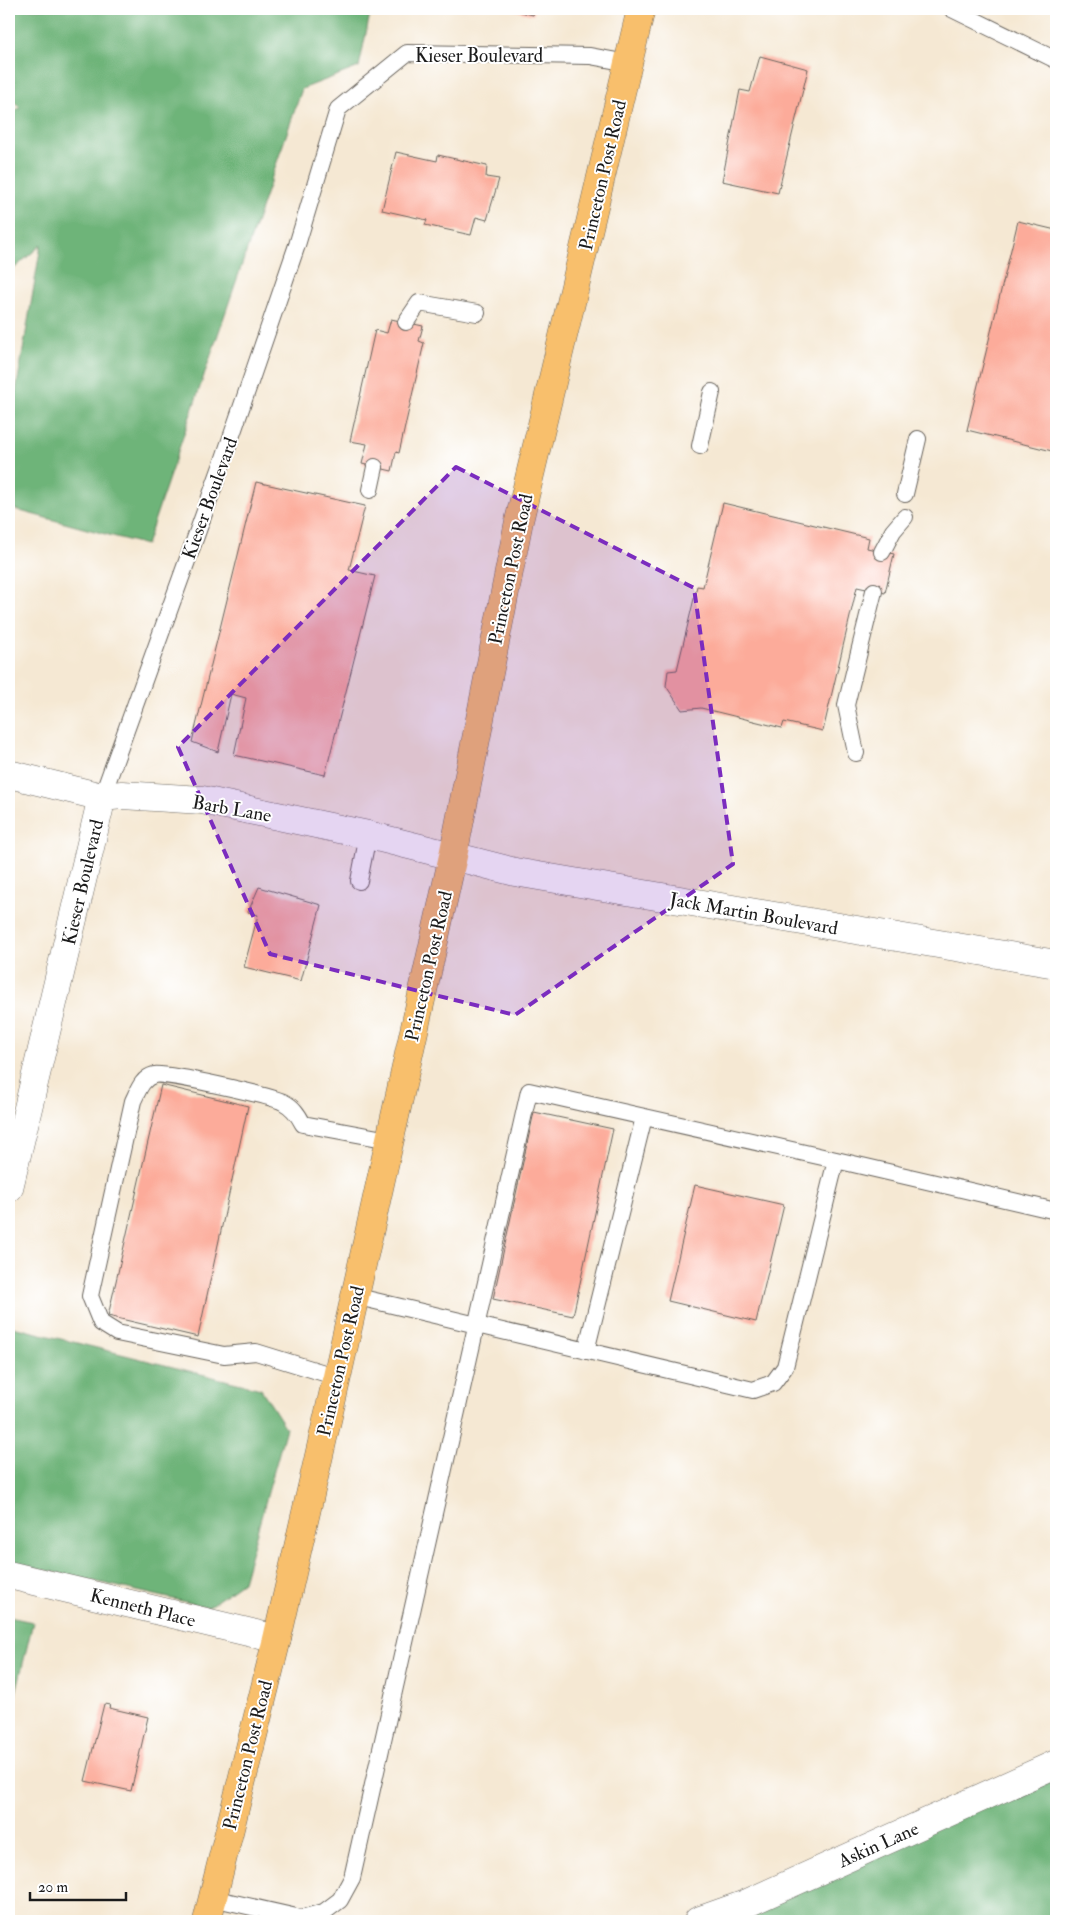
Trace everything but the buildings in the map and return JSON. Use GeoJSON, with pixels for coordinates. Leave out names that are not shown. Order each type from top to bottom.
{"type":"FeatureCollection","features":[{"type":"Feature","properties":{"kind":"main road","name":"Princeton Post Road"},"geometry":{"type":"LineString","coordinates":[[209,1910],[277,1639],[337,1377],[453,856],[519,521],[641,9]]}},
{"type":"Feature","properties":{"kind":"street","name":"Barb Lane"},"geometry":{"type":"LineString","coordinates":[[9,774],[102,797],[122,795],[202,800],[368,835],[453,856]]}},
{"type":"Feature","properties":{"kind":"street","name":"Kieser Boulevard"},"geometry":{"type":"LineString","coordinates":[[9,1188],[102,797]]}},
{"type":"Feature","properties":{"kind":"street","name":"Jack Martin Boulevard"},"geometry":{"type":"LineString","coordinates":[[453,856],[524,874],[1056,964]]}},
{"type":"Feature","properties":{"kind":"street","name":"Kenneth Place"},"geometry":{"type":"LineString","coordinates":[[9,1575],[277,1639]]}},
{"type":"Feature","properties":{"kind":"street","name":"Askin Lane"},"geometry":{"type":"LineString","coordinates":[[698,1921],[742,1905],[1056,1764]]}},
{"type":"Feature","properties":{"kind":"lane"},"geometry":{"type":"LineString","coordinates":[[952,9],[1056,60]]}},
{"type":"Feature","properties":{"kind":"lane","name":"Kieser Boulevard"},"geometry":{"type":"LineString","coordinates":[[102,797],[223,462],[294,254],[338,110],[407,54],[590,56],[628,63]]}},
{"type":"Feature","properties":{"kind":"lane"},"geometry":{"type":"LineString","coordinates":[[406,322],[419,303],[477,313]]}},
{"type":"Feature","properties":{"kind":"lane"},"geometry":{"type":"LineString","coordinates":[[700,446],[712,392]]}},
{"type":"Feature","properties":{"kind":"lane"},"geometry":{"type":"LineString","coordinates":[[906,494],[918,439]]}},
{"type":"Feature","properties":{"kind":"lane"},"geometry":{"type":"LineString","coordinates":[[370,490],[375,467]]}},
{"type":"Feature","properties":{"kind":"lane"},"geometry":{"type":"LineString","coordinates":[[882,552],[893,531],[905,517]]}},
{"type":"Feature","properties":{"kind":"lane"},"geometry":{"type":"LineString","coordinates":[[856,753],[846,706],[874,591]]}},
{"type":"Feature","properties":{"kind":"lane"},"geometry":{"type":"LineString","coordinates":[[359,881],[368,835]]}},
{"type":"Feature","properties":{"kind":"lane"},"geometry":{"type":"LineString","coordinates":[[337,1377],[256,1352],[224,1355],[117,1333],[101,1323],[90,1296],[133,1101],[142,1082],[154,1075],[197,1081],[281,1101],[296,1110],[303,1124],[389,1140]]}},
{"type":"Feature","properties":{"kind":"lane"},"geometry":{"type":"LineString","coordinates":[[209,1910],[301,1918],[324,1912],[340,1900],[352,1878],[529,1091],[1056,1211]]}},
{"type":"Feature","properties":{"kind":"lane"},"geometry":{"type":"LineString","coordinates":[[586,1351],[644,1117]]}},
{"type":"Feature","properties":{"kind":"lane"},"geometry":{"type":"LineString","coordinates":[[354,1296],[753,1390],[773,1382],[784,1367],[836,1160]]}},
{"type":"Feature","properties":{"kind":"highlighted area"},"geometry":{"type":"Polygon","coordinates":[[[456,467],[694,588],[733,864],[515,1015],[270,954],[178,747],[456,467]]]}},
{"type":"Feature","properties":{"kind":"green space"},"geometry":{"type":"Polygon","coordinates":[[[9,9],[371,9],[359,67],[302,89],[146,545],[9,508],[9,432],[41,245],[9,273],[9,113],[20,108],[9,95],[9,9]]]}},
{"type":"Feature","properties":{"kind":"green space"},"geometry":{"type":"Polygon","coordinates":[[[9,1326],[261,1389],[286,1428],[243,1582],[208,1607],[9,1562],[9,1326]]]}},
{"type":"Feature","properties":{"kind":"green space"},"geometry":{"type":"Polygon","coordinates":[[[9,1617],[33,1622],[9,1722],[9,1617]]]}},
{"type":"Feature","properties":{"kind":"green space"},"geometry":{"type":"Polygon","coordinates":[[[1056,1768],[1056,1921],[704,1921],[1056,1768]]]}}]}
